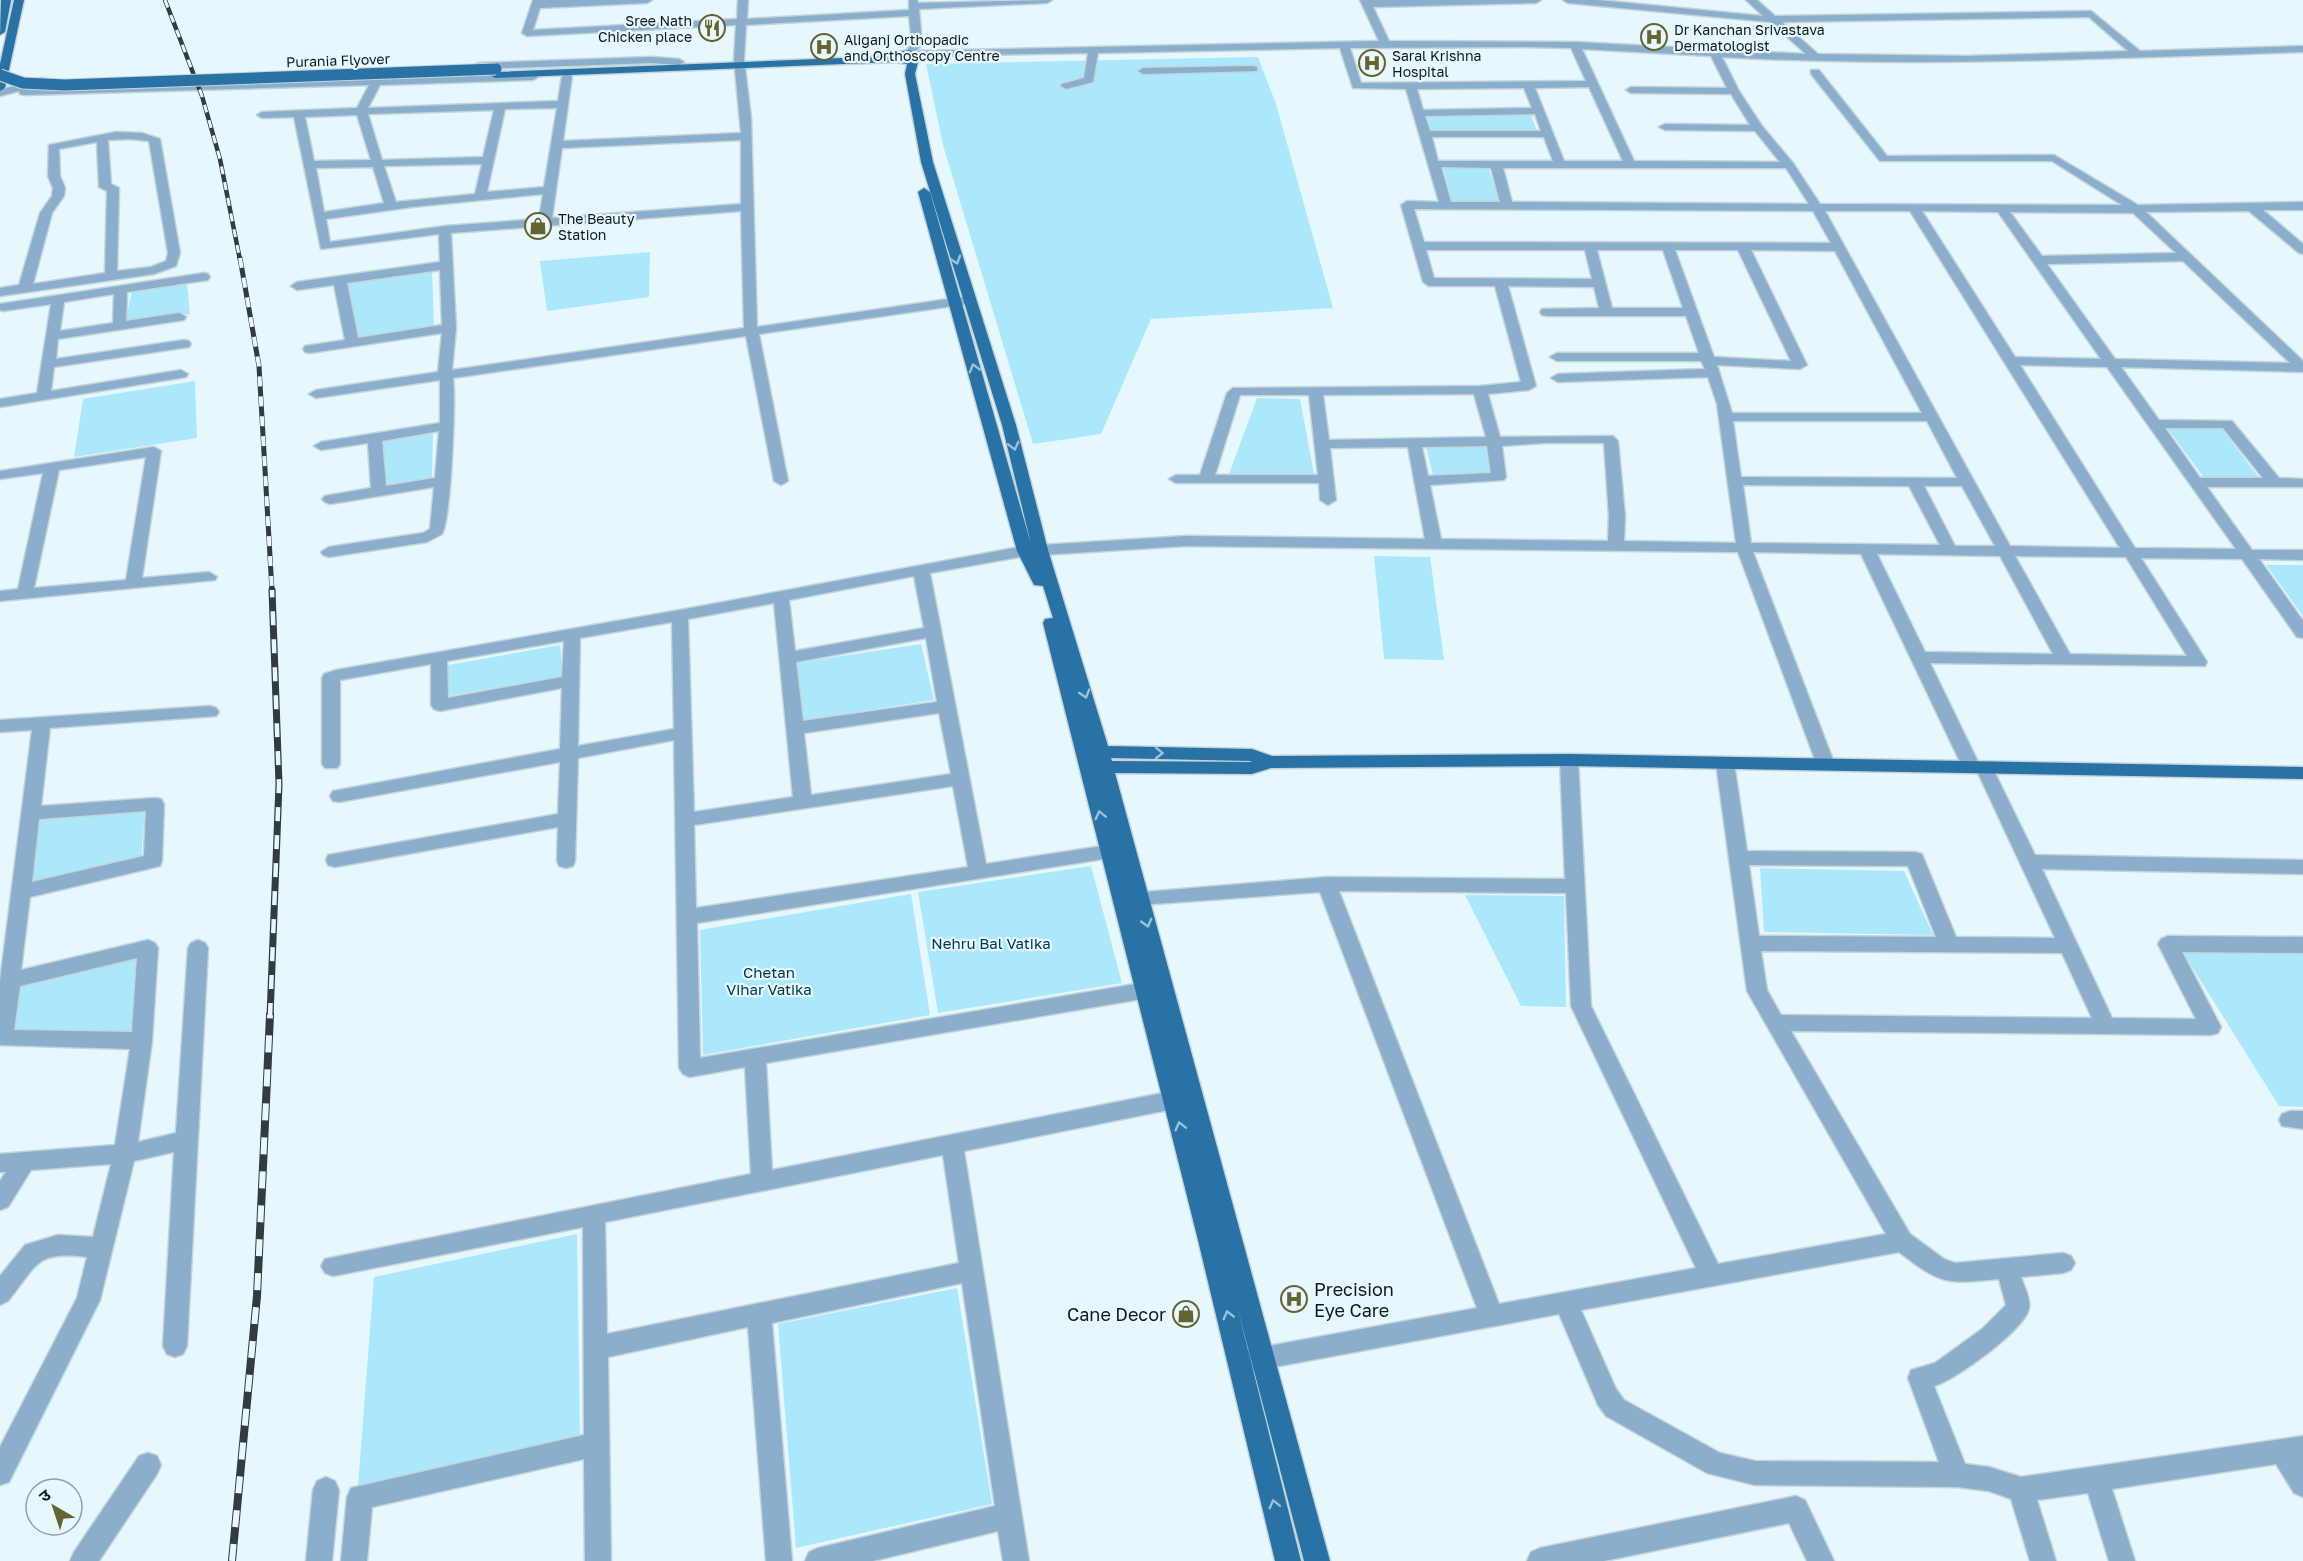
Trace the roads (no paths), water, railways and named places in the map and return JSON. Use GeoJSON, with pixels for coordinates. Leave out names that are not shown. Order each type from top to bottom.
{"type":"FeatureCollection","features":[{"type":"Feature","properties":{"kind":"main road"},"geometry":{"type":"LineString","coordinates":[[0,32],[6,0]]}},
{"type":"Feature","properties":{"kind":"main road"},"geometry":{"type":"LineString","coordinates":[[0,87],[19,0]]}},
{"type":"Feature","properties":{"kind":"main road"},"geometry":{"type":"LineString","coordinates":[[907,57],[927,162],[961,301],[1009,425],[1033,550],[1094,759],[1140,898],[1173,1100],[1288,1561]]}},
{"type":"Feature","properties":{"kind":"main road","name":"Purania Flyover"},"geometry":{"type":"LineString","coordinates":[[0,87],[49,90],[743,61],[907,57]]}},
{"type":"Feature","properties":{"kind":"main road","name":"Purania Flyover"},"geometry":{"type":"LineString","coordinates":[[0,75],[14,82],[65,85],[496,72]]}},
{"type":"Feature","properties":{"kind":"main road"},"geometry":{"type":"LineString","coordinates":[[1094,759],[1252,768],[1270,762],[1569,760],[2303,773]]}},
{"type":"Feature","properties":{"kind":"main road"},"geometry":{"type":"LineString","coordinates":[[1094,759],[1109,852],[1155,989],[1263,1358],[1317,1561]]}},
{"type":"Feature","properties":{"kind":"street"},"geometry":{"type":"LineString","coordinates":[[647,0],[537,3],[527,33],[655,22],[744,22],[969,2],[1047,0]]}},
{"type":"Feature","properties":{"kind":"street"},"geometry":{"type":"LineString","coordinates":[[743,0],[749,318],[781,481]]}},
{"type":"Feature","properties":{"kind":"street"},"geometry":{"type":"LineString","coordinates":[[744,22],[752,0]]}},
{"type":"Feature","properties":{"kind":"street"},"geometry":{"type":"LineString","coordinates":[[1386,45],[1366,2],[1536,0]]}},
{"type":"Feature","properties":{"kind":"street"},"geometry":{"type":"LineString","coordinates":[[1568,0],[1773,19],[2091,14],[2138,54]]}},
{"type":"Feature","properties":{"kind":"street"},"geometry":{"type":"LineString","coordinates":[[1660,0],[1668,11]]}},
{"type":"Feature","properties":{"kind":"street"},"geometry":{"type":"LineString","coordinates":[[1751,0],[1817,58]]}},
{"type":"Feature","properties":{"kind":"street"},"geometry":{"type":"LineString","coordinates":[[907,57],[917,44],[913,6]]}},
{"type":"Feature","properties":{"kind":"street"},"geometry":{"type":"LineString","coordinates":[[1021,53],[1093,54],[1386,45]]}},
{"type":"Feature","properties":{"kind":"street"},"geometry":{"type":"LineString","coordinates":[[907,57],[1386,45],[1575,45],[1817,58],[1968,59],[2303,49]]}},
{"type":"Feature","properties":{"kind":"street"},"geometry":{"type":"LineString","coordinates":[[1575,45],[1630,164]]}},
{"type":"Feature","properties":{"kind":"street"},"geometry":{"type":"LineString","coordinates":[[1345,48],[1358,86],[1594,84]]}},
{"type":"Feature","properties":{"kind":"street"},"geometry":{"type":"LineString","coordinates":[[1715,53],[1734,91],[1758,128],[1789,165],[1818,208],[2064,659]]}},
{"type":"Feature","properties":{"kind":"street"},"geometry":{"type":"LineString","coordinates":[[1066,86],[1089,80],[1093,54]]}},
{"type":"Feature","properties":{"kind":"street"},"geometry":{"type":"LineString","coordinates":[[0,93],[45,81],[651,60],[679,65]]}},
{"type":"Feature","properties":{"kind":"street"},"geometry":{"type":"LineString","coordinates":[[0,99],[5,95],[20,92],[644,73],[679,65]]}},
{"type":"Feature","properties":{"kind":"street"},"geometry":{"type":"LineString","coordinates":[[1143,71],[1253,69]]}},
{"type":"Feature","properties":{"kind":"street"},"geometry":{"type":"LineString","coordinates":[[1815,72],[1884,159],[2054,158],[2136,209],[2302,367]]}},
{"type":"Feature","properties":{"kind":"street"},"geometry":{"type":"LineString","coordinates":[[274,86],[281,74]]}},
{"type":"Feature","properties":{"kind":"street"},"geometry":{"type":"LineString","coordinates":[[545,222],[567,76]]}},
{"type":"Feature","properties":{"kind":"street"},"geometry":{"type":"LineString","coordinates":[[376,82],[362,111],[391,206]]}},
{"type":"Feature","properties":{"kind":"street"},"geometry":{"type":"LineString","coordinates":[[1528,84],[1560,164]]}},
{"type":"Feature","properties":{"kind":"street"},"geometry":{"type":"LineString","coordinates":[[1411,86],[1446,206]]}},
{"type":"Feature","properties":{"kind":"street"},"geometry":{"type":"LineString","coordinates":[[1631,90],[1734,91]]}},
{"type":"Feature","properties":{"kind":"street"},"geometry":{"type":"LineString","coordinates":[[262,115],[564,104]]}},
{"type":"Feature","properties":{"kind":"street"},"geometry":{"type":"LineString","coordinates":[[480,197],[500,106]]}},
{"type":"Feature","properties":{"kind":"street"},"geometry":{"type":"LineString","coordinates":[[1419,113],[1539,111]]}},
{"type":"Feature","properties":{"kind":"street"},"geometry":{"type":"LineString","coordinates":[[299,113],[325,246],[445,230],[747,207]]}},
{"type":"Feature","properties":{"kind":"street"},"geometry":{"type":"LineString","coordinates":[[1665,127],[1758,128]]}},
{"type":"Feature","properties":{"kind":"street"},"geometry":{"type":"LineString","coordinates":[[1425,134],[1548,134]]}},
{"type":"Feature","properties":{"kind":"street"},"geometry":{"type":"LineString","coordinates":[[25,288],[46,213],[57,196],[59,188],[54,176],[53,147],[140,135],[154,139],[174,253],[172,263],[154,270],[4,291],[1,311],[58,299],[204,277]]}},
{"type":"Feature","properties":{"kind":"street"},"geometry":{"type":"LineString","coordinates":[[557,145],[747,136]]}},
{"type":"Feature","properties":{"kind":"street"},"geometry":{"type":"LineString","coordinates":[[102,139],[105,188],[113,188],[111,276]]}},
{"type":"Feature","properties":{"kind":"street"},"geometry":{"type":"LineString","coordinates":[[309,165],[488,160]]}},
{"type":"Feature","properties":{"kind":"street"},"geometry":{"type":"LineString","coordinates":[[1434,164],[1789,165]]}},
{"type":"Feature","properties":{"kind":"street"},"geometry":{"type":"LineString","coordinates":[[1496,164],[1507,206]]}},
{"type":"Feature","properties":{"kind":"street"},"geometry":{"type":"LineString","coordinates":[[319,216],[391,206],[550,190]]}},
{"type":"Feature","properties":{"kind":"street"},"geometry":{"type":"LineString","coordinates":[[1600,284],[1429,282],[1407,206],[2136,209],[2303,206]]}},
{"type":"Feature","properties":{"kind":"street"},"geometry":{"type":"LineString","coordinates":[[2253,208],[2303,250]]}},
{"type":"Feature","properties":{"kind":"street"},"geometry":{"type":"LineString","coordinates":[[1915,209],[2133,552],[2199,662],[1919,657]]}},
{"type":"Feature","properties":{"kind":"street"},"geometry":{"type":"LineString","coordinates":[[2001,209],[2303,633]]}},
{"type":"Feature","properties":{"kind":"street"},"geometry":{"type":"LineString","coordinates":[[329,552],[427,537],[437,531],[447,426],[447,380],[445,375],[449,328],[445,230]]}},
{"type":"Feature","properties":{"kind":"street"},"geometry":{"type":"LineString","coordinates":[[1419,246],[1839,247]]}},
{"type":"Feature","properties":{"kind":"street"},"geometry":{"type":"LineString","coordinates":[[1590,246],[1607,312]]}},
{"type":"Feature","properties":{"kind":"street"},"geometry":{"type":"LineString","coordinates":[[1668,247],[1724,404],[1744,548],[1826,765]]}},
{"type":"Feature","properties":{"kind":"street"},"geometry":{"type":"LineString","coordinates":[[1557,357],[1709,364],[1800,364],[1743,247]]}},
{"type":"Feature","properties":{"kind":"street"},"geometry":{"type":"LineString","coordinates":[[2037,260],[2187,257]]}},
{"type":"Feature","properties":{"kind":"street"},"geometry":{"type":"LineString","coordinates":[[297,286],[447,265]]}},
{"type":"Feature","properties":{"kind":"street"},"geometry":{"type":"LineString","coordinates":[[340,280],[352,343]]}},
{"type":"Feature","properties":{"kind":"street"},"geometry":{"type":"LineString","coordinates":[[1206,479],[1236,392],[1526,388],[1530,385],[1501,283]]}},
{"type":"Feature","properties":{"kind":"street"},"geometry":{"type":"LineString","coordinates":[[120,326],[122,290]]}},
{"type":"Feature","properties":{"kind":"street"},"geometry":{"type":"LineString","coordinates":[[43,396],[58,299]]}},
{"type":"Feature","properties":{"kind":"street"},"geometry":{"type":"LineString","coordinates":[[316,394],[961,301]]}},
{"type":"Feature","properties":{"kind":"street"},"geometry":{"type":"LineString","coordinates":[[1547,312],[1691,312]]}},
{"type":"Feature","properties":{"kind":"street"},"geometry":{"type":"LineString","coordinates":[[51,336],[179,317]]}},
{"type":"Feature","properties":{"kind":"street"},"geometry":{"type":"LineString","coordinates":[[309,349],[449,328]]}},
{"type":"Feature","properties":{"kind":"street"},"geometry":{"type":"LineString","coordinates":[[48,364],[184,344]]}},
{"type":"Feature","properties":{"kind":"street"},"geometry":{"type":"LineString","coordinates":[[2012,361],[2110,361],[2302,367]]}},
{"type":"Feature","properties":{"kind":"street"},"geometry":{"type":"LineString","coordinates":[[1558,378],[1709,364]]}},
{"type":"Feature","properties":{"kind":"street"},"geometry":{"type":"LineString","coordinates":[[0,403],[181,374]]}},
{"type":"Feature","properties":{"kind":"street"},"geometry":{"type":"LineString","coordinates":[[1422,481],[1497,479],[1500,476],[1494,441],[1480,390]]}},
{"type":"Feature","properties":{"kind":"street"},"geometry":{"type":"LineString","coordinates":[[1316,391],[1328,500]]}},
{"type":"Feature","properties":{"kind":"street"},"geometry":{"type":"LineString","coordinates":[[1725,417],[1933,417]]}},
{"type":"Feature","properties":{"kind":"street"},"geometry":{"type":"LineString","coordinates":[[2155,424],[2227,424],[2275,483]]}},
{"type":"Feature","properties":{"kind":"street"},"geometry":{"type":"LineString","coordinates":[[321,446],[447,426]]}},
{"type":"Feature","properties":{"kind":"street"},"geometry":{"type":"LineString","coordinates":[[375,437],[379,491]]}},
{"type":"Feature","properties":{"kind":"street"},"geometry":{"type":"LineString","coordinates":[[1322,444],[1608,439],[1611,441],[1617,516],[1616,546]]}},
{"type":"Feature","properties":{"kind":"street"},"geometry":{"type":"LineString","coordinates":[[1414,442],[1434,544]]}},
{"type":"Feature","properties":{"kind":"street"},"geometry":{"type":"LineString","coordinates":[[0,475],[154,451],[133,584]]}},
{"type":"Feature","properties":{"kind":"street"},"geometry":{"type":"LineString","coordinates":[[25,594],[52,466]]}},
{"type":"Feature","properties":{"kind":"street"},"geometry":{"type":"LineString","coordinates":[[1176,479],[1326,479]]}},
{"type":"Feature","properties":{"kind":"street"},"geometry":{"type":"LineString","coordinates":[[330,499],[443,481]]}},
{"type":"Feature","properties":{"kind":"street"},"geometry":{"type":"LineString","coordinates":[[1735,481],[1968,482]]}},
{"type":"Feature","properties":{"kind":"street"},"geometry":{"type":"LineString","coordinates":[[1914,482],[1950,550]]}},
{"type":"Feature","properties":{"kind":"street"},"geometry":{"type":"LineString","coordinates":[[2196,482],[2303,483]]}},
{"type":"Feature","properties":{"kind":"street"},"geometry":{"type":"LineString","coordinates":[[331,764],[330,678],[336,675],[1033,550],[1186,541],[2303,555]]}},
{"type":"Feature","properties":{"kind":"street"},"geometry":{"type":"LineString","coordinates":[[1867,549],[1919,657],[2029,862],[2106,1026]]}},
{"type":"Feature","properties":{"kind":"street"},"geometry":{"type":"LineString","coordinates":[[921,570],[978,872]]}},
{"type":"Feature","properties":{"kind":"street"},"geometry":{"type":"LineString","coordinates":[[0,596],[209,577]]}},
{"type":"Feature","properties":{"kind":"street"},"geometry":{"type":"LineString","coordinates":[[781,597],[803,802]]}},
{"type":"Feature","properties":{"kind":"street"},"geometry":{"type":"LineString","coordinates":[[680,615],[690,1068],[1155,989]]}},
{"type":"Feature","properties":{"kind":"street"},"geometry":{"type":"LineString","coordinates":[[787,658],[932,632]]}},
{"type":"Feature","properties":{"kind":"street"},"geometry":{"type":"LineString","coordinates":[[566,861],[572,634]]}},
{"type":"Feature","properties":{"kind":"street"},"geometry":{"type":"LineString","coordinates":[[439,657],[440,705],[571,681]]}},
{"type":"Feature","properties":{"kind":"street"},"geometry":{"type":"LineString","coordinates":[[795,728],[947,706]]}},
{"type":"Feature","properties":{"kind":"street"},"geometry":{"type":"LineString","coordinates":[[0,726],[210,712]]}},
{"type":"Feature","properties":{"kind":"street"},"geometry":{"type":"LineString","coordinates":[[42,723],[3,1038],[142,1041]]}},
{"type":"Feature","properties":{"kind":"street"},"geometry":{"type":"LineString","coordinates":[[339,796],[682,734]]}},
{"type":"Feature","properties":{"kind":"street"},"geometry":{"type":"LineString","coordinates":[[1569,760],[1581,1006],[1712,1276]]}},
{"type":"Feature","properties":{"kind":"street"},"geometry":{"type":"LineString","coordinates":[[1725,763],[1757,991],[1902,1241],[1937,1268],[1946,1271],[2007,1269],[2064,1263]]}},
{"type":"Feature","properties":{"kind":"street"},"geometry":{"type":"LineString","coordinates":[[684,820],[960,779]]}},
{"type":"Feature","properties":{"kind":"street"},"geometry":{"type":"LineString","coordinates":[[21,892],[153,861],[155,804],[31,813]]}},
{"type":"Feature","properties":{"kind":"street"},"geometry":{"type":"LineString","coordinates":[[335,860],[567,819]]}},
{"type":"Feature","properties":{"kind":"street"},"geometry":{"type":"LineString","coordinates":[[686,917],[1109,852]]}},
{"type":"Feature","properties":{"kind":"street"},"geometry":{"type":"LineString","coordinates":[[1738,858],[1915,859],[1949,945]]}},
{"type":"Feature","properties":{"kind":"street"},"geometry":{"type":"LineString","coordinates":[[2029,862],[2303,867]]}},
{"type":"Feature","properties":{"kind":"street"},"geometry":{"type":"LineString","coordinates":[[1327,884],[1492,1316]]}},
{"type":"Feature","properties":{"kind":"street"},"geometry":{"type":"LineString","coordinates":[[1140,898],[1327,884],[1575,886]]}},
{"type":"Feature","properties":{"kind":"street"},"geometry":{"type":"LineString","coordinates":[[1750,943],[2068,946]]}},
{"type":"Feature","properties":{"kind":"street"},"geometry":{"type":"LineString","coordinates":[[1775,1023],[2211,1027],[2168,944],[2303,945]]}},
{"type":"Feature","properties":{"kind":"street"},"geometry":{"type":"LineString","coordinates":[[0,1473],[88,1300],[103,1248],[125,1154],[142,1041],[148,948],[11,980]]}},
{"type":"Feature","properties":{"kind":"street"},"geometry":{"type":"LineString","coordinates":[[175,1346],[198,948]]}},
{"type":"Feature","properties":{"kind":"street"},"geometry":{"type":"LineString","coordinates":[[755,1057],[762,1181]]}},
{"type":"Feature","properties":{"kind":"street"},"geometry":{"type":"LineString","coordinates":[[333,1266],[1173,1100]]}},
{"type":"Feature","properties":{"kind":"street"},"geometry":{"type":"LineString","coordinates":[[0,1163],[125,1154],[186,1140]]}},
{"type":"Feature","properties":{"kind":"street"},"geometry":{"type":"LineString","coordinates":[[952,1144],[1016,1561]]}},
{"type":"Feature","properties":{"kind":"street"},"geometry":{"type":"LineString","coordinates":[[0,1200],[24,1162]]}},
{"type":"Feature","properties":{"kind":"street"},"geometry":{"type":"LineString","coordinates":[[594,1215],[598,1561]]}},
{"type":"Feature","properties":{"kind":"street"},"geometry":{"type":"LineString","coordinates":[[1239,1363],[1902,1241]]}},
{"type":"Feature","properties":{"kind":"street"},"geometry":{"type":"LineString","coordinates":[[0,1294],[33,1252],[40,1248],[49,1244],[103,1248]]}},
{"type":"Feature","properties":{"kind":"street"},"geometry":{"type":"LineString","coordinates":[[1957,1475],[1920,1378],[1941,1372],[1990,1336],[2017,1311],[2018,1305],[2007,1269]]}},
{"type":"Feature","properties":{"kind":"street"},"geometry":{"type":"LineString","coordinates":[[595,1348],[971,1271]]}},
{"type":"Feature","properties":{"kind":"street"},"geometry":{"type":"LineString","coordinates":[[1566,1303],[1614,1408],[1716,1464],[1755,1473],[1957,1475],[1989,1479],[2020,1490],[2292,1449],[2303,1484]]}},
{"type":"Feature","properties":{"kind":"street"},"geometry":{"type":"LineString","coordinates":[[759,1314],[779,1561]]}},
{"type":"Feature","properties":{"kind":"street"},"geometry":{"type":"LineString","coordinates":[[354,1561],[360,1497],[597,1444]]}},
{"type":"Feature","properties":{"kind":"street"},"geometry":{"type":"LineString","coordinates":[[82,1561],[148,1465]]}},
{"type":"Feature","properties":{"kind":"street"},"geometry":{"type":"LineString","coordinates":[[2096,1479],[2122,1561]]}},
{"type":"Feature","properties":{"kind":"street"},"geometry":{"type":"LineString","coordinates":[[319,1561],[326,1490]]}},
{"type":"Feature","properties":{"kind":"street"},"geometry":{"type":"LineString","coordinates":[[2020,1490],[2043,1561]]}},
{"type":"Feature","properties":{"kind":"street"},"geometry":{"type":"LineString","coordinates":[[1540,1561],[1579,1557],[1796,1509],[1821,1561]]}},
{"type":"Feature","properties":{"kind":"street"},"geometry":{"type":"LineString","coordinates":[[818,1561],[1009,1516]]}},
{"type":"Feature","properties":{"kind":"railway"},"geometry":{"type":"LineString","coordinates":[[165,0],[202,96],[220,159],[240,260]]}},
{"type":"Feature","properties":{"kind":"railway"},"geometry":{"type":"LineString","coordinates":[[240,258],[259,366],[272,591]]}},
{"type":"Feature","properties":{"kind":"railway"},"geometry":{"type":"LineString","coordinates":[[270,1017],[279,784],[272,590]]}},
{"type":"Feature","properties":{"kind":"railway"},"geometry":{"type":"LineString","coordinates":[[232,1561],[257,1296],[270,1015]]}},
{"type":"Feature","properties":{"kind":"place","name":"Sree Nath Chicken place"},"geometry":{"type":"Point","coordinates":[712,28]}},
{"type":"Feature","properties":{"kind":"place","name":"Dr Kanchan Srivastava Dermatologist"},"geometry":{"type":"Point","coordinates":[1654,37]}},
{"type":"Feature","properties":{"kind":"place","name":"Aliganj Orthopadic and Orthoscopy Centre"},"geometry":{"type":"Point","coordinates":[824,47]}},
{"type":"Feature","properties":{"kind":"place","name":"Saral Krishna Hospital"},"geometry":{"type":"Point","coordinates":[1372,63]}},
{"type":"Feature","properties":{"kind":"place","name":"The Beauty Station"},"geometry":{"type":"Point","coordinates":[538,226]}},
{"type":"Feature","properties":{"kind":"place","name":"Precision Eye Care"},"geometry":{"type":"Point","coordinates":[1294,1299]}},
{"type":"Feature","properties":{"kind":"place","name":"Cane Decor"},"geometry":{"type":"Point","coordinates":[1186,1314]}},
{"type":"Feature","properties":{"kind":"park label","name":"Nehru Bal Vatika"},"geometry":{"type":"Point","coordinates":[991,943]}},
{"type":"Feature","properties":{"kind":"park label","name":"Chetan Vihar Vatika"},"geometry":{"type":"Point","coordinates":[769,980]}}]}
